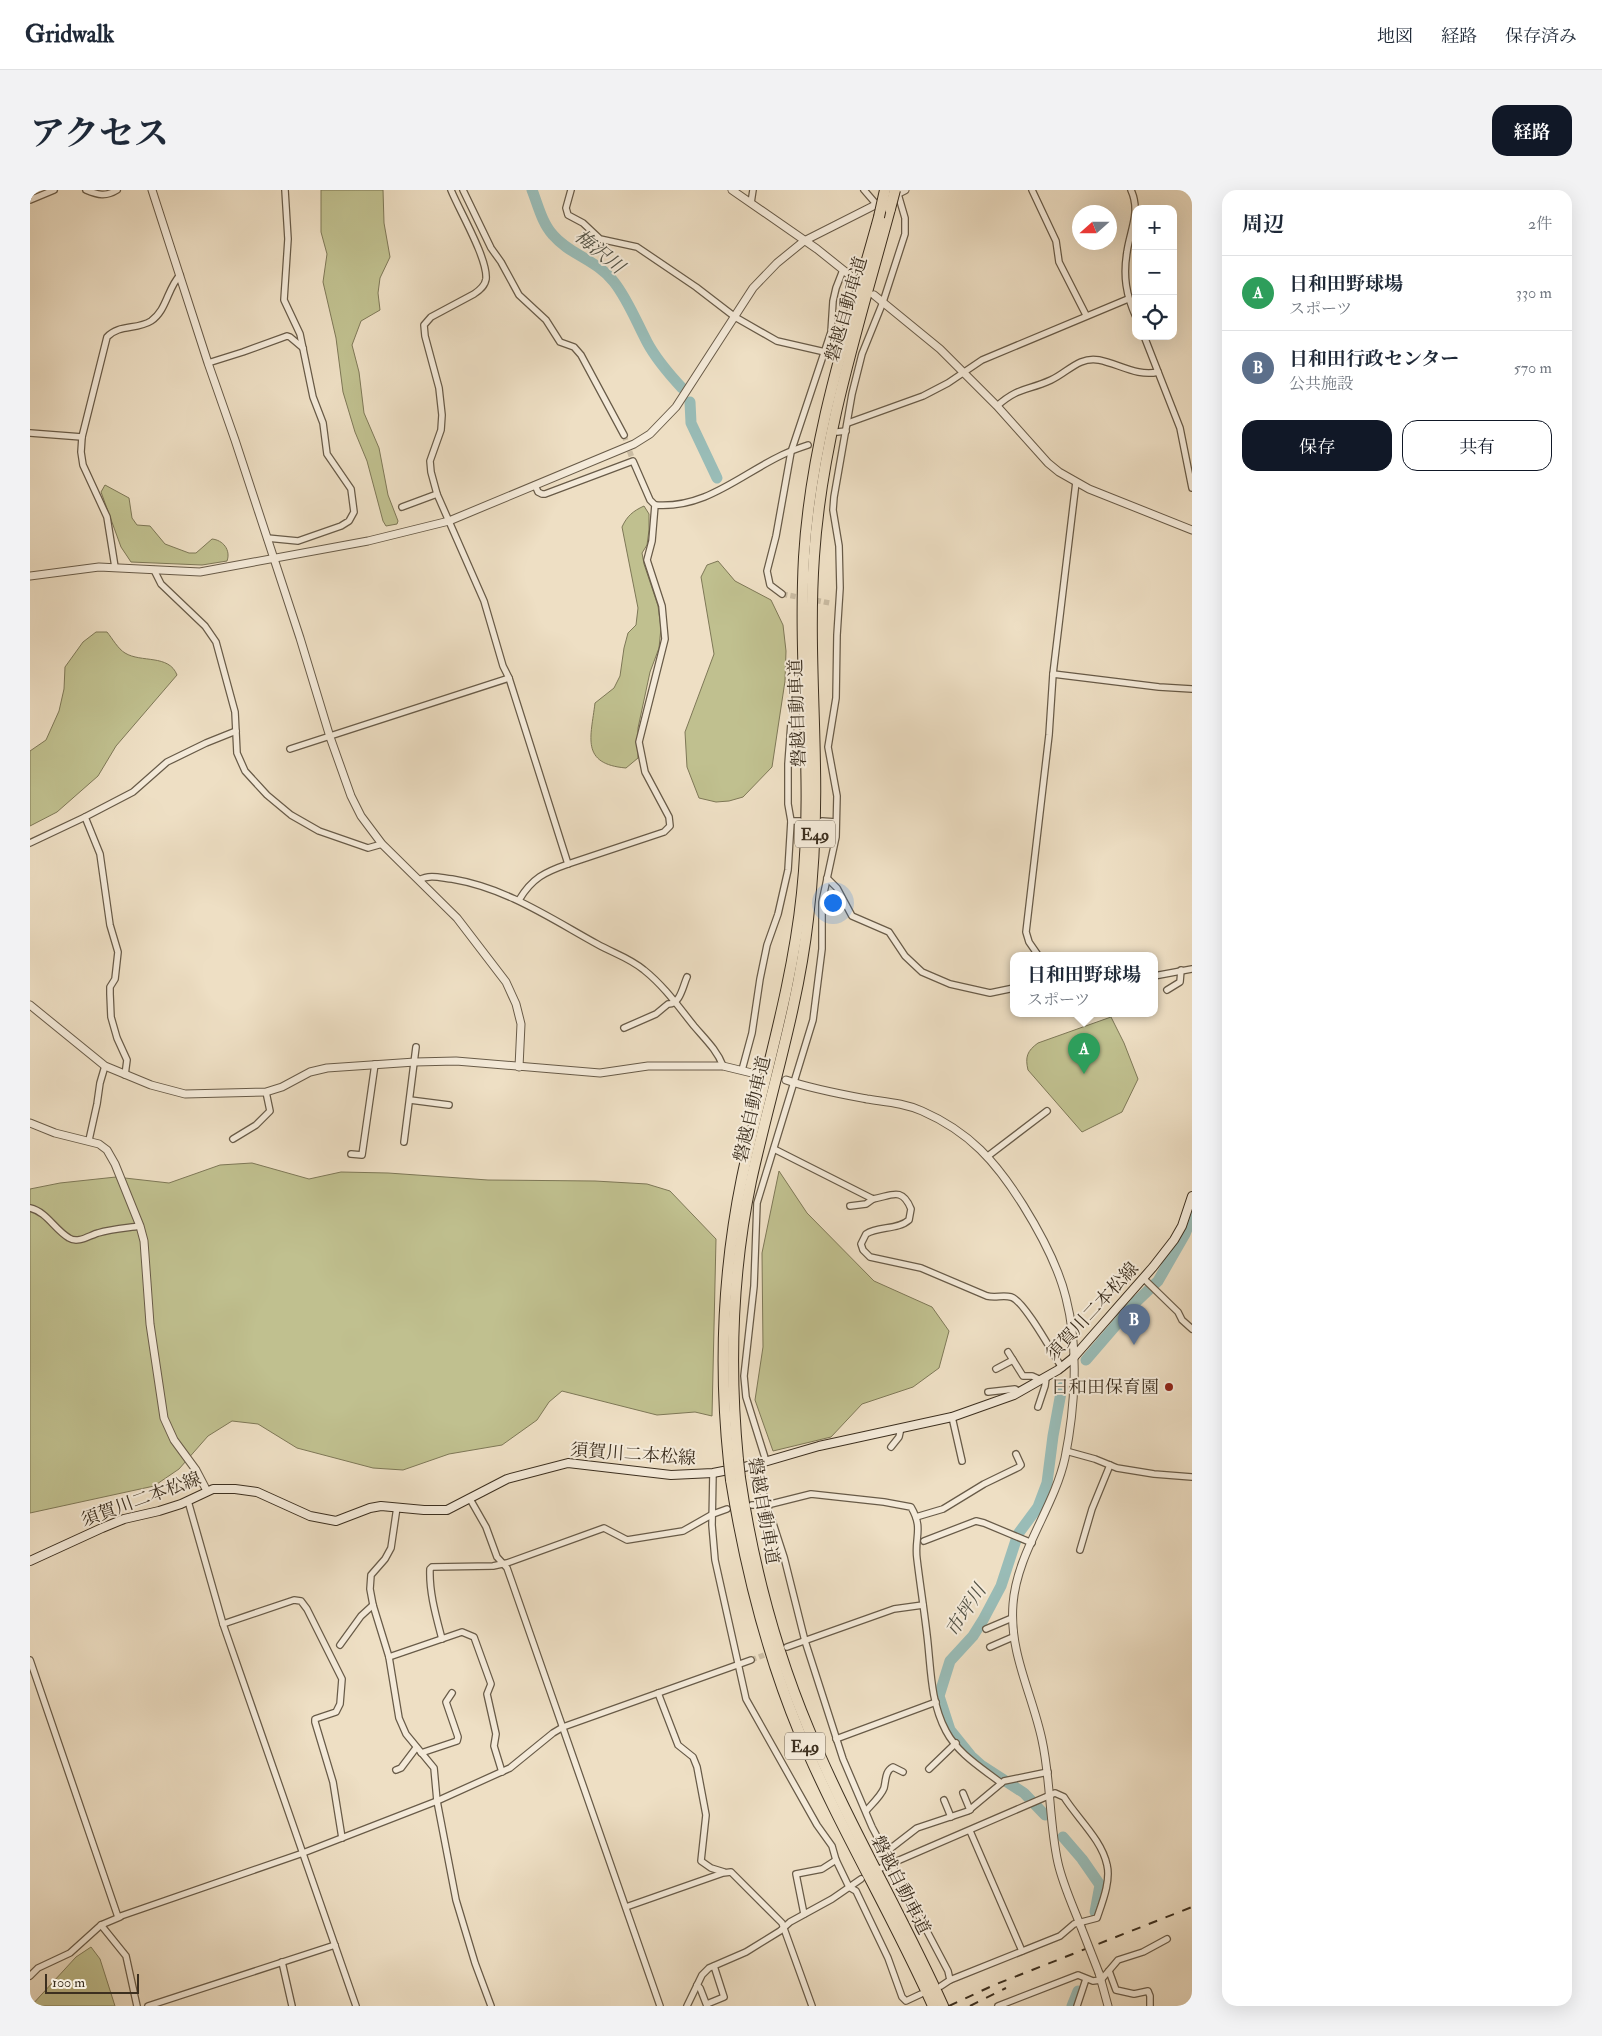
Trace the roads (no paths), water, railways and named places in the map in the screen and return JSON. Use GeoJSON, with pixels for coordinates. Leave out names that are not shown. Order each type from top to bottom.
{"type":"FeatureCollection","features":[{"type":"Feature","properties":{"kind":"highway","name":"磐越自動車道"},"geometry":{"type":"LineString","coordinates":[[885,190],[830,394],[818,447],[808,516],[802,599],[806,765],[805,855],[802,891],[786,995],[742,1181],[732,1240],[726,1292],[724,1408],[736,1479],[748,1572],[769,1650],[782,1688],[820,1779],[932,1992],[943,2006]]}},
{"type":"Feature","properties":{"kind":"highway","name":"磐越自動車道"},"geometry":{"type":"LineString","coordinates":[[733,1461],[734,1328],[742,1239],[760,1140],[795,997],[811,891],[816,812],[812,609],[816,524],[832,424],[896,192]]}},
{"type":"Feature","properties":{"kind":"highway","name":"磐越自動車道"},"geometry":{"type":"LineString","coordinates":[[932,1992],[933,2006]]}},
{"type":"Feature","properties":{"kind":"main road","name":"須賀川二本松線"},"geometry":{"type":"LineString","coordinates":[[30,1561],[117,1522],[188,1501],[207,1490],[224,1488],[257,1492],[310,1516],[331,1521],[342,1520],[370,1508],[397,1507],[442,1511],[454,1508],[493,1486],[519,1475],[568,1463],[672,1475],[713,1472],[754,1465],[819,1446],[952,1417],[1020,1392],[1062,1368],[1073,1358],[1174,1240],[1182,1226],[1192,1196]]}},
{"type":"Feature","properties":{"kind":"street"},"geometry":{"type":"LineString","coordinates":[[30,200],[54,190]]}},
{"type":"Feature","properties":{"kind":"street"},"geometry":{"type":"LineString","coordinates":[[86,190],[104,196],[117,190]]}},
{"type":"Feature","properties":{"kind":"street"},"geometry":{"type":"LineString","coordinates":[[152,190],[267,538],[330,737],[355,804],[371,831],[382,844],[462,923],[510,988],[521,1024],[519,1067]]}},
{"type":"Feature","properties":{"kind":"street"},"geometry":{"type":"LineString","coordinates":[[267,538],[298,541],[341,526],[348,521],[354,512],[351,489],[327,454],[323,423],[314,396],[300,334],[284,300],[288,238],[285,190]]}},
{"type":"Feature","properties":{"kind":"street"},"geometry":{"type":"LineString","coordinates":[[450,190],[485,266],[486,281],[481,289],[474,294],[431,317],[426,322],[424,328],[439,388],[442,415],[441,430],[430,462],[431,472],[437,494],[484,601],[503,666],[509,678],[568,864]]}},
{"type":"Feature","properties":{"kind":"street"},"geometry":{"type":"LineString","coordinates":[[463,190],[491,248],[502,262],[519,295],[546,320],[560,342],[574,347],[581,355],[624,435]]}},
{"type":"Feature","properties":{"kind":"street"},"geometry":{"type":"LineString","coordinates":[[570,190],[566,208],[568,215],[583,224],[596,236],[636,247],[696,287],[735,317],[777,341],[825,352]]}},
{"type":"Feature","properties":{"kind":"street"},"geometry":{"type":"LineString","coordinates":[[732,190],[852,277]]}},
{"type":"Feature","properties":{"kind":"street"},"geometry":{"type":"LineString","coordinates":[[751,203],[754,190]]}},
{"type":"Feature","properties":{"kind":"street"},"geometry":{"type":"LineString","coordinates":[[864,190],[877,204]]}},
{"type":"Feature","properties":{"kind":"street"},"geometry":{"type":"LineString","coordinates":[[30,576],[100,567],[200,572],[368,540],[449,521],[634,444],[650,434],[676,407],[760,279],[804,241],[877,204],[896,192],[905,190]]}},
{"type":"Feature","properties":{"kind":"street"},"geometry":{"type":"LineString","coordinates":[[1032,190],[1056,242],[1059,262],[1086,315]]}},
{"type":"Feature","properties":{"kind":"street"},"geometry":{"type":"LineString","coordinates":[[1131,190],[1134,196],[1135,214],[1127,250],[1125,273],[1128,299],[1132,308]]}},
{"type":"Feature","properties":{"kind":"street"},"geometry":{"type":"LineString","coordinates":[[766,1461],[746,1397],[744,1376],[754,1286],[757,1203],[774,1149],[790,1081],[800,1067],[813,1020],[822,950],[822,902],[836,837],[837,796],[828,748],[836,698],[839,604],[838,546],[833,510],[837,476],[862,354],[883,302],[907,225],[896,192]]}},
{"type":"Feature","properties":{"kind":"street"},"geometry":{"type":"LineString","coordinates":[[782,594],[770,585],[767,571],[776,536],[791,452],[825,352],[830,332],[836,288],[843,270]]}},
{"type":"Feature","properties":{"kind":"street"},"geometry":{"type":"LineString","coordinates":[[115,568],[107,517],[82,462],[82,437],[107,337],[112,332],[145,324],[152,320],[164,306],[170,287],[180,276]]}},
{"type":"Feature","properties":{"kind":"street"},"geometry":{"type":"LineString","coordinates":[[874,295],[940,349],[964,372],[1048,463],[1089,490],[1192,530]]}},
{"type":"Feature","properties":{"kind":"street"},"geometry":{"type":"LineString","coordinates":[[848,423],[923,396],[982,360],[1128,299]]}},
{"type":"Feature","properties":{"kind":"street"},"geometry":{"type":"LineString","coordinates":[[208,363],[287,336],[303,348]]}},
{"type":"Feature","properties":{"kind":"street"},"geometry":{"type":"LineString","coordinates":[[1146,340],[1180,428],[1192,488]]}},
{"type":"Feature","properties":{"kind":"street"},"geometry":{"type":"LineString","coordinates":[[997,406],[1012,393],[1053,380],[1072,366],[1082,362],[1098,360],[1144,373],[1158,372]]}},
{"type":"Feature","properties":{"kind":"street"},"geometry":{"type":"LineString","coordinates":[[838,432],[846,431]]}},
{"type":"Feature","properties":{"kind":"street"},"geometry":{"type":"LineString","coordinates":[[30,433],[82,437]]}},
{"type":"Feature","properties":{"kind":"street"},"geometry":{"type":"LineString","coordinates":[[535,485],[538,492],[545,494],[633,461],[650,500],[655,505],[680,505],[716,492],[783,454],[808,445]]}},
{"type":"Feature","properties":{"kind":"street"},"geometry":{"type":"LineString","coordinates":[[1036,952],[1029,942],[1026,932],[1049,734],[1053,674],[1076,482]]}},
{"type":"Feature","properties":{"kind":"street"},"geometry":{"type":"LineString","coordinates":[[402,506],[437,494]]}},
{"type":"Feature","properties":{"kind":"street"},"geometry":{"type":"LineString","coordinates":[[519,900],[526,888],[544,873],[664,832],[670,826],[669,817],[645,772],[639,742],[665,639],[662,606],[646,560],[652,542],[655,505]]}},
{"type":"Feature","properties":{"kind":"street"},"geometry":{"type":"LineString","coordinates":[[154,570],[161,584],[205,626],[216,642],[234,705],[237,753],[241,765],[267,795],[291,815],[319,831],[372,848],[382,844]]}},
{"type":"Feature","properties":{"kind":"street"},"geometry":{"type":"LineString","coordinates":[[830,603],[839,604]]}},
{"type":"Feature","properties":{"kind":"street"},"geometry":{"type":"LineString","coordinates":[[1053,674],[1159,687],[1192,689]]}},
{"type":"Feature","properties":{"kind":"street"},"geometry":{"type":"LineString","coordinates":[[290,750],[509,678]]}},
{"type":"Feature","properties":{"kind":"street"},"geometry":{"type":"LineString","coordinates":[[742,1070],[752,1033],[767,945],[778,914],[788,870],[791,821],[788,804],[788,764],[791,723]]}},
{"type":"Feature","properties":{"kind":"street"},"geometry":{"type":"LineString","coordinates":[[30,843],[133,792],[167,762],[236,731]]}},
{"type":"Feature","properties":{"kind":"street"},"geometry":{"type":"LineString","coordinates":[[85,817],[100,854],[110,925],[118,952],[115,980],[110,987],[111,1017],[117,1038],[127,1060],[125,1075]]}},
{"type":"Feature","properties":{"kind":"street"},"geometry":{"type":"LineString","coordinates":[[791,821],[800,821]]}},
{"type":"Feature","properties":{"kind":"street"},"geometry":{"type":"LineString","coordinates":[[822,821],[836,822]]}},
{"type":"Feature","properties":{"kind":"street"},"geometry":{"type":"LineString","coordinates":[[419,880],[431,876],[475,883],[519,900],[632,961],[657,981],[677,1002],[716,1050],[723,1066]]}},
{"type":"Feature","properties":{"kind":"street"},"geometry":{"type":"LineString","coordinates":[[827,878],[837,888],[852,916],[889,932],[905,956],[922,972],[950,984],[990,993],[1010,989]]}},
{"type":"Feature","properties":{"kind":"street"},"geometry":{"type":"LineString","coordinates":[[1158,975],[1192,969]]}},
{"type":"Feature","properties":{"kind":"street"},"geometry":{"type":"LineString","coordinates":[[1167,990],[1180,982],[1182,970]]}},
{"type":"Feature","properties":{"kind":"street"},"geometry":{"type":"LineString","coordinates":[[624,1028],[656,1014],[668,1004],[673,1005],[677,1002],[687,977]]}},
{"type":"Feature","properties":{"kind":"street"},"geometry":{"type":"LineString","coordinates":[[30,1005],[105,1066],[151,1085],[185,1094],[266,1092],[317,1070],[340,1066],[415,1062],[456,1061],[600,1073],[648,1066],[723,1066],[756,1074]]}},
{"type":"Feature","properties":{"kind":"street"},"geometry":{"type":"LineString","coordinates":[[404,1142],[416,1047]]}},
{"type":"Feature","properties":{"kind":"street"},"geometry":{"type":"LineString","coordinates":[[350,1154],[362,1155],[375,1064]]}},
{"type":"Feature","properties":{"kind":"street"},"geometry":{"type":"LineString","coordinates":[[89,1140],[105,1066]]}},
{"type":"Feature","properties":{"kind":"street"},"geometry":{"type":"LineString","coordinates":[[790,1081],[914,1107],[942,1121],[988,1156],[1004,1176],[1049,1251],[1068,1304],[1073,1358],[1072,1409],[1066,1451],[1060,1475],[1018,1579],[1013,1602],[1013,1637],[1020,1670],[1042,1738],[1048,1772],[1058,1865],[1100,1977],[1108,2006]]}},
{"type":"Feature","properties":{"kind":"street"},"geometry":{"type":"LineString","coordinates":[[233,1139],[256,1125],[270,1111],[266,1092]]}},
{"type":"Feature","properties":{"kind":"street"},"geometry":{"type":"LineString","coordinates":[[410,1100],[449,1105]]}},
{"type":"Feature","properties":{"kind":"street"},"geometry":{"type":"LineString","coordinates":[[988,1156],[1047,1111]]}},
{"type":"Feature","properties":{"kind":"street"},"geometry":{"type":"LineString","coordinates":[[30,1123],[55,1133],[89,1140],[103,1147],[111,1156],[140,1226],[144,1241],[150,1324],[164,1418],[174,1440],[196,1470],[207,1490]]}},
{"type":"Feature","properties":{"kind":"street"},"geometry":{"type":"LineString","coordinates":[[774,1149],[873,1200]]}},
{"type":"Feature","properties":{"kind":"street"},"geometry":{"type":"LineString","coordinates":[[850,1206],[866,1204],[896,1193],[899,1194],[908,1203],[911,1216],[904,1224],[866,1234],[861,1244],[866,1254],[870,1257],[921,1268],[987,1296],[995,1298],[1011,1297],[1017,1300],[1025,1309],[1062,1368]]}},
{"type":"Feature","properties":{"kind":"street"},"geometry":{"type":"LineString","coordinates":[[30,1208],[40,1211],[73,1240],[79,1240],[101,1232],[140,1226]]}},
{"type":"Feature","properties":{"kind":"street"},"geometry":{"type":"LineString","coordinates":[[1143,1278],[1178,1312],[1182,1320],[1192,1329]]}},
{"type":"Feature","properties":{"kind":"street"},"geometry":{"type":"LineString","coordinates":[[1008,1352],[1023,1376],[1043,1379],[1045,1386],[1038,1407]]}},
{"type":"Feature","properties":{"kind":"street"},"geometry":{"type":"LineString","coordinates":[[996,1369],[1013,1360]]}},
{"type":"Feature","properties":{"kind":"street"},"geometry":{"type":"LineString","coordinates":[[988,1392],[1015,1389],[1020,1392]]}},
{"type":"Feature","properties":{"kind":"street"},"geometry":{"type":"LineString","coordinates":[[952,1417],[962,1461]]}},
{"type":"Feature","properties":{"kind":"street"},"geometry":{"type":"LineString","coordinates":[[890,1447],[899,1437],[902,1428]]}},
{"type":"Feature","properties":{"kind":"street"},"geometry":{"type":"LineString","coordinates":[[1066,1451],[1110,1465],[1154,1474],[1192,1476]]}},
{"type":"Feature","properties":{"kind":"street"},"geometry":{"type":"LineString","coordinates":[[916,1517],[943,1509],[984,1484],[1019,1467],[1016,1454]]}},
{"type":"Feature","properties":{"kind":"street"},"geometry":{"type":"LineString","coordinates":[[754,1465],[784,1556],[805,1641],[836,1739],[866,1811],[892,1864],[922,1918],[948,1971],[950,1980]]}},
{"type":"Feature","properties":{"kind":"street"},"geometry":{"type":"LineString","coordinates":[[1080,1550],[1092,1509],[1110,1465]]}},
{"type":"Feature","properties":{"kind":"street"},"geometry":{"type":"LineString","coordinates":[[713,1472],[712,1525],[715,1560],[746,1699],[817,1825],[832,1846],[836,1860],[849,1886],[856,1891],[888,1958],[904,2004],[932,1992],[950,1980],[1060,1936],[1069,1927],[1097,1918],[1108,1875],[1108,1866],[1100,1848],[1064,1797],[1055,1793],[882,1868]]}},
{"type":"Feature","properties":{"kind":"street"},"geometry":{"type":"LineString","coordinates":[[752,1505],[767,1505],[811,1494],[909,1506],[919,1526],[917,1558],[932,1688],[936,1702],[947,1733],[978,1768],[1001,1783]]}},
{"type":"Feature","properties":{"kind":"street"},"geometry":{"type":"LineString","coordinates":[[470,1499],[486,1527],[497,1557],[507,1568],[514,1585],[660,2006]]}},
{"type":"Feature","properties":{"kind":"street"},"geometry":{"type":"LineString","coordinates":[[188,1501],[223,1624],[356,2006]]}},
{"type":"Feature","properties":{"kind":"street"},"geometry":{"type":"LineString","coordinates":[[397,1507],[391,1548],[385,1559],[373,1572],[370,1580],[374,1605],[390,1657],[399,1718],[406,1734],[434,1768],[437,1801],[461,1919],[491,2006]]}},
{"type":"Feature","properties":{"kind":"street"},"geometry":{"type":"LineString","coordinates":[[442,1639],[433,1599],[430,1569],[436,1566],[493,1566],[508,1563],[604,1528],[626,1540],[684,1531],[713,1514],[727,1509]]}},
{"type":"Feature","properties":{"kind":"street"},"geometry":{"type":"LineString","coordinates":[[924,1541],[976,1521],[1032,1543]]}},
{"type":"Feature","properties":{"kind":"street"},"geometry":{"type":"LineString","coordinates":[[223,1624],[294,1600],[301,1601],[307,1609],[342,1679],[340,1704],[336,1712],[315,1719],[333,1782],[342,1838]]}},
{"type":"Feature","properties":{"kind":"street"},"geometry":{"type":"LineString","coordinates":[[340,1645],[353,1630],[361,1616],[374,1605]]}},
{"type":"Feature","properties":{"kind":"street"},"geometry":{"type":"LineString","coordinates":[[787,1647],[894,1609],[923,1605]]}},
{"type":"Feature","properties":{"kind":"street"},"geometry":{"type":"LineString","coordinates":[[986,1629],[1012,1618]]}},
{"type":"Feature","properties":{"kind":"street"},"geometry":{"type":"LineString","coordinates":[[390,1657],[462,1632],[474,1637],[491,1684],[487,1694],[496,1734],[494,1746],[502,1772]]}},
{"type":"Feature","properties":{"kind":"street"},"geometry":{"type":"LineString","coordinates":[[990,1648],[1013,1637]]}},
{"type":"Feature","properties":{"kind":"street"},"geometry":{"type":"LineString","coordinates":[[30,1660],[106,1884],[118,1917],[120,1917]]}},
{"type":"Feature","properties":{"kind":"street"},"geometry":{"type":"LineString","coordinates":[[30,1976],[38,1968],[70,1953],[101,1925],[303,1853],[437,1801],[502,1772],[521,1760],[563,1727],[751,1660]]}},
{"type":"Feature","properties":{"kind":"street"},"geometry":{"type":"LineString","coordinates":[[421,1753],[457,1741],[458,1737],[446,1702],[452,1693]]}},
{"type":"Feature","properties":{"kind":"street"},"geometry":{"type":"LineString","coordinates":[[658,1693],[678,1746],[693,1757],[696,1763],[706,1815],[701,1861],[711,1868],[733,1873],[784,1927],[812,2006]]}},
{"type":"Feature","properties":{"kind":"street"},"geometry":{"type":"LineString","coordinates":[[836,1739],[936,1702]]}},
{"type":"Feature","properties":{"kind":"street"},"geometry":{"type":"LineString","coordinates":[[929,1769],[956,1744]]}},
{"type":"Feature","properties":{"kind":"street"},"geometry":{"type":"LineString","coordinates":[[396,1770],[401,1768],[416,1748]]}},
{"type":"Feature","properties":{"kind":"street"},"geometry":{"type":"LineString","coordinates":[[866,1811],[883,1790],[885,1778],[890,1769],[894,1767],[903,1772]]}},
{"type":"Feature","properties":{"kind":"street"},"geometry":{"type":"LineString","coordinates":[[886,1852],[917,1828],[970,1810],[1008,1779],[1048,1772]]}},
{"type":"Feature","properties":{"kind":"street"},"geometry":{"type":"LineString","coordinates":[[964,1793],[970,1810]]}},
{"type":"Feature","properties":{"kind":"street"},"geometry":{"type":"LineString","coordinates":[[944,1800],[951,1817]]}},
{"type":"Feature","properties":{"kind":"street"},"geometry":{"type":"LineString","coordinates":[[970,1831],[1022,1951]]}},
{"type":"Feature","properties":{"kind":"street"},"geometry":{"type":"LineString","coordinates":[[804,1914],[796,1874],[822,1868],[836,1860]]}},
{"type":"Feature","properties":{"kind":"street"},"geometry":{"type":"LineString","coordinates":[[626,1907],[724,1872]]}},
{"type":"Feature","properties":{"kind":"street"},"geometry":{"type":"LineString","coordinates":[[687,2006],[705,1971],[746,1952],[861,1879]]}},
{"type":"Feature","properties":{"kind":"street"},"geometry":{"type":"LineString","coordinates":[[101,1925],[126,1956],[137,2006]]}},
{"type":"Feature","properties":{"kind":"street"},"geometry":{"type":"LineString","coordinates":[[998,2006],[1078,1975],[1094,1981],[1109,1971],[1118,1960],[1143,1952],[1167,1939]]}},
{"type":"Feature","properties":{"kind":"street"},"geometry":{"type":"LineString","coordinates":[[148,2006],[335,1946]]}},
{"type":"Feature","properties":{"kind":"street"},"geometry":{"type":"LineString","coordinates":[[282,1962],[292,2006]]}},
{"type":"Feature","properties":{"kind":"street"},"geometry":{"type":"LineString","coordinates":[[697,1985],[707,2005],[724,1996],[714,1966]]}},
{"type":"Feature","properties":{"kind":"street"},"geometry":{"type":"LineString","coordinates":[[1109,1971],[1116,1990],[1134,1994],[1148,1991],[1150,2006]]}},
{"type":"Feature","properties":{"kind":"street"},"geometry":{"type":"LineString","coordinates":[[1077,2006],[1086,1979]]}},
{"type":"Feature","properties":{"kind":"waterway","name":"梅沢川"},"geometry":{"type":"LineString","coordinates":[[532,190],[549,230],[567,248],[600,268],[614,282],[628,303],[654,354],[682,388]]}},
{"type":"Feature","properties":{"kind":"waterway","name":"梅沢川"},"geometry":{"type":"LineString","coordinates":[[690,402],[691,423],[717,478]]}},
{"type":"Feature","properties":{"kind":"waterway","name":"市坪川"},"geometry":{"type":"LineString","coordinates":[[1086,1360],[1136,1302],[1158,1281],[1185,1234],[1192,1216]]}},
{"type":"Feature","properties":{"kind":"waterway","name":"市坪川"},"geometry":{"type":"LineString","coordinates":[[1045,1815],[1024,1793],[981,1765],[971,1756],[950,1730],[939,1696],[950,1661],[973,1636],[983,1620],[1001,1586],[1018,1534],[1038,1507],[1047,1483],[1062,1387]]}},
{"type":"Feature","properties":{"kind":"waterway","name":"市坪川"},"geometry":{"type":"LineString","coordinates":[[1063,1837],[1082,1859],[1100,1885],[1095,1912]]}},
{"type":"Feature","properties":{"kind":"waterway","name":"市坪川"},"geometry":{"type":"LineString","coordinates":[[1072,2006],[1078,1991]]}},
{"type":"Feature","properties":{"kind":"tunnel"},"geometry":{"type":"LineString","coordinates":[[624,435],[633,461]]}},
{"type":"Feature","properties":{"kind":"tunnel"},"geometry":{"type":"LineString","coordinates":[[782,594],[830,603]]}},
{"type":"Feature","properties":{"kind":"tunnel"},"geometry":{"type":"LineString","coordinates":[[751,1660],[772,1652]]}},
{"type":"Feature","properties":{"kind":"railway"},"geometry":{"type":"LineString","coordinates":[[949,2006],[994,1985],[1192,1907]]}},
{"type":"Feature","properties":{"kind":"railway"},"geometry":{"type":"LineString","coordinates":[[970,2006],[1006,1988]]}},
{"type":"Feature","properties":{"kind":"place","name":"日和田野球場"},"geometry":{"type":"Point","coordinates":[1084,1074]}},
{"type":"Feature","properties":{"kind":"place","name":"日和田行政センター"},"geometry":{"type":"Point","coordinates":[1134,1345]}},
{"type":"Feature","properties":{"kind":"place","name":"日和田保育園"},"geometry":{"type":"Point","coordinates":[1169,1387]}}]}
